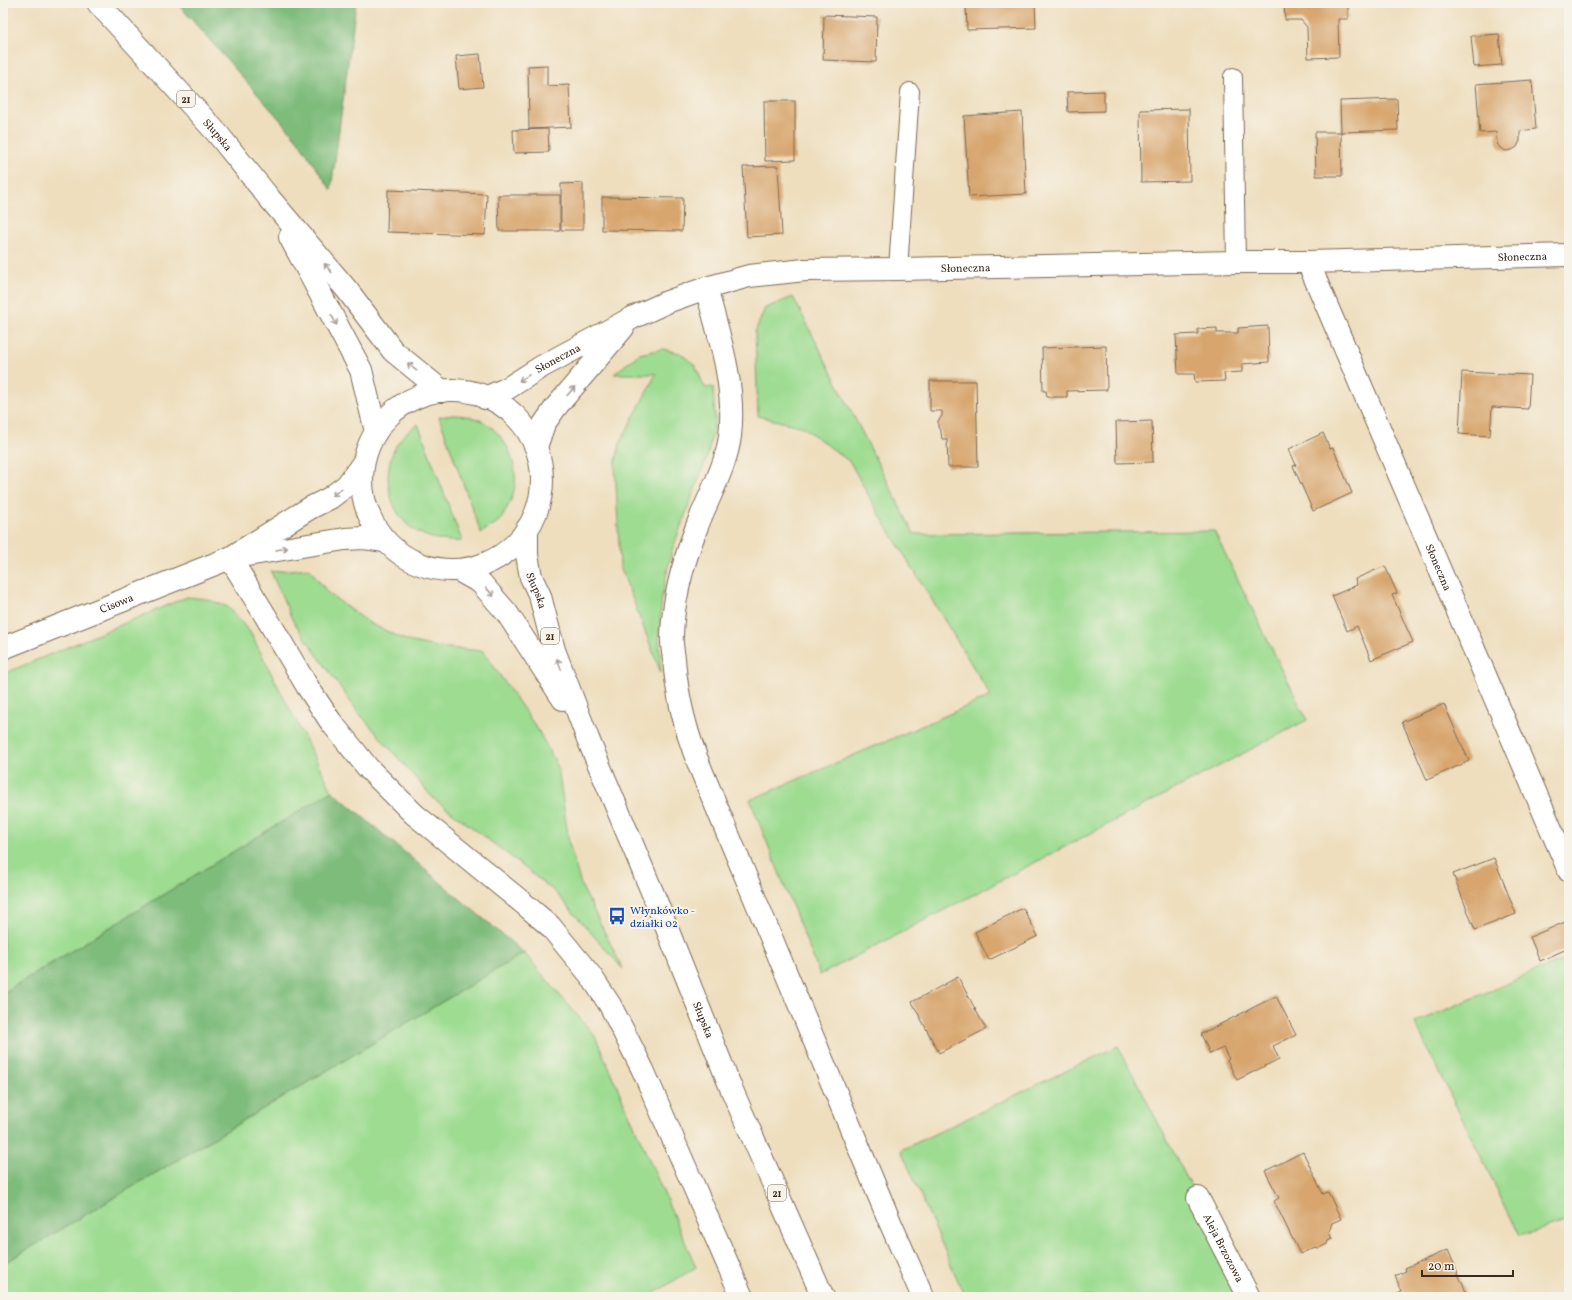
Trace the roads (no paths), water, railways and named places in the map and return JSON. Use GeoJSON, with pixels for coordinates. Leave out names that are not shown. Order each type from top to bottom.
{"type":"FeatureCollection","features":[{"type":"Feature","properties":{"kind":"street","name":"Słupska"},"geometry":{"type":"LineString","coordinates":[[98,3],[217,133],[348,292],[393,351],[442,391]]}},
{"type":"Feature","properties":{"kind":"street","name":"Słupska"},"geometry":{"type":"LineString","coordinates":[[270,199],[361,370],[376,432]]}},
{"type":"Feature","properties":{"kind":"street","name":"Słoneczna"},"geometry":{"type":"LineString","coordinates":[[485,398],[508,388],[541,367],[632,318],[667,302],[706,288],[749,276],[805,270],[1308,262],[1569,255]]}},
{"type":"Feature","properties":{"kind":"street","name":"Słoneczna"},"geometry":{"type":"LineString","coordinates":[[1308,262],[1569,871]]}},
{"type":"Feature","properties":{"kind":"street"},"geometry":{"type":"LineString","coordinates":[[706,288],[727,374],[731,408],[730,436],[719,476],[696,528],[685,560],[675,599],[672,635],[681,712],[690,744],[887,1215],[923,1297]]}},
{"type":"Feature","properties":{"kind":"street","name":"Słoneczna"},"geometry":{"type":"LineString","coordinates":[[536,447],[544,424],[556,407],[632,318]]}},
{"type":"Feature","properties":{"kind":"street","name":"21"},"geometry":{"type":"LineString","coordinates":[[442,391],[469,393],[502,405],[516,416],[528,430],[536,447],[539,463],[539,494],[536,510],[527,529]]}},
{"type":"Feature","properties":{"kind":"street"},"geometry":{"type":"LineString","coordinates":[[376,432],[390,414],[406,402],[422,395],[442,391]]}},
{"type":"Feature","properties":{"kind":"street","name":"21"},"geometry":{"type":"LineString","coordinates":[[376,432],[368,448],[363,464],[363,487],[366,508],[372,524],[385,541],[402,556],[415,562],[434,567],[458,570]]}},
{"type":"Feature","properties":{"kind":"street","name":"Cisowa"},"geometry":{"type":"LineString","coordinates":[[3,648],[230,558],[310,508],[330,498],[347,484],[363,464]]}},
{"type":"Feature","properties":{"kind":"street","name":"Słupska"},"geometry":{"type":"LineString","coordinates":[[527,529],[526,555],[532,576],[540,596],[554,650],[588,739],[656,901],[731,1088],[823,1297]]}},
{"type":"Feature","properties":{"kind":"street"},"geometry":{"type":"LineString","coordinates":[[458,570],[490,563],[509,552],[527,529]]}},
{"type":"Feature","properties":{"kind":"street","name":"Cisowa"},"geometry":{"type":"LineString","coordinates":[[230,558],[345,539],[364,538],[385,541]]}},
{"type":"Feature","properties":{"kind":"street"},"geometry":{"type":"LineString","coordinates":[[230,558],[327,716],[368,768],[414,814],[550,926],[572,951],[610,1005],[643,1070],[742,1297]]}},
{"type":"Feature","properties":{"kind":"street","name":"Słupska"},"geometry":{"type":"LineString","coordinates":[[458,570],[481,583],[507,613],[588,739]]}},
{"type":"Feature","properties":{"kind":"street","name":"Aleja Brzozowa"},"geometry":{"type":"LineString","coordinates":[[1198,1198],[1249,1297]]}},
{"type":"Feature","properties":{"kind":"lane"},"geometry":{"type":"LineString","coordinates":[[1233,77],[1236,262]]}},
{"type":"Feature","properties":{"kind":"lane"},"geometry":{"type":"LineString","coordinates":[[898,269],[910,92]]}},
{"type":"Feature","properties":{"kind":"place","name":"Włynkówko - działki 02"},"geometry":{"type":"Point","coordinates":[617,916]}}]}
